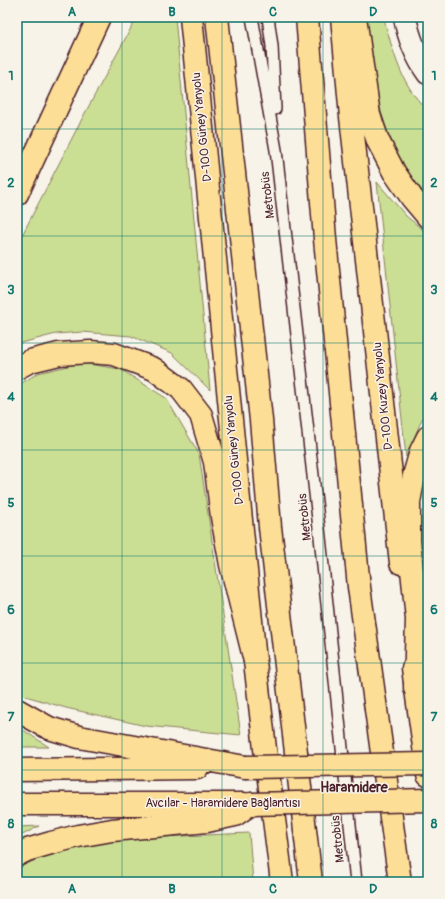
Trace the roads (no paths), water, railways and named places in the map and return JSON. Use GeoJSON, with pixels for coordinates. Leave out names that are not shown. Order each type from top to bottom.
{"type":"FeatureCollection","features":[{"type":"Feature","properties":{"kind":"main road"},"geometry":{"type":"LineString","coordinates":[[17,194],[99,17]]}},
{"type":"Feature","properties":{"kind":"main road","name":"D-100 Güney Yanyolu"},"geometry":{"type":"LineString","coordinates":[[191,17],[255,661],[282,882]]}},
{"type":"Feature","properties":{"kind":"main road"},"geometry":{"type":"LineString","coordinates":[[217,17],[260,412],[271,534],[311,882]]}},
{"type":"Feature","properties":{"kind":"main road"},"geometry":{"type":"LineString","coordinates":[[307,17],[326,247],[359,586],[400,882]]}},
{"type":"Feature","properties":{"kind":"main road","name":"D-100 Kuzey Yanyolu"},"geometry":{"type":"LineString","coordinates":[[342,17],[351,117],[415,688],[428,775]]}},
{"type":"Feature","properties":{"kind":"main road"},"geometry":{"type":"LineString","coordinates":[[355,17],[369,115],[378,141],[394,172],[412,198],[428,217]]}},
{"type":"Feature","properties":{"kind":"main road"},"geometry":{"type":"LineString","coordinates":[[405,17],[414,47],[428,73]]}},
{"type":"Feature","properties":{"kind":"main road"},"geometry":{"type":"LineString","coordinates":[[17,173],[37,136],[67,87]]}},
{"type":"Feature","properties":{"kind":"main road"},"geometry":{"type":"LineString","coordinates":[[17,368],[30,361],[59,354],[90,352],[114,354],[154,369],[181,389],[201,415],[215,462],[222,517],[231,565],[255,661]]}},
{"type":"Feature","properties":{"kind":"main road"},"geometry":{"type":"LineString","coordinates":[[415,688],[417,619],[409,541],[409,502],[421,451],[428,436]]}},
{"type":"Feature","properties":{"kind":"main road"},"geometry":{"type":"LineString","coordinates":[[17,710],[49,728],[79,737],[245,767]]}},
{"type":"Feature","properties":{"kind":"main road"},"geometry":{"type":"LineString","coordinates":[[17,770],[428,764]]}},
{"type":"Feature","properties":{"kind":"main road","name":"Avcılar - Haramidere Bağlantısı"},"geometry":{"type":"LineString","coordinates":[[17,804],[251,804],[428,800]]}},
{"type":"Feature","properties":{"kind":"main road"},"geometry":{"type":"LineString","coordinates":[[17,855],[27,850],[78,836],[112,830],[207,820],[235,815],[251,804]]}},
{"type":"Feature","properties":{"kind":"lane","name":"Metrobüs"},"geometry":{"type":"LineString","coordinates":[[252,17],[276,150],[320,537],[356,882]]}},
{"type":"Feature","properties":{"kind":"lane","name":"Metrobüs"},"geometry":{"type":"LineString","coordinates":[[268,17],[272,46],[276,150]]}},
{"type":"Feature","properties":{"kind":"district","name":"Haramidere"},"geometry":{"type":"Point","coordinates":[354,787]}}]}
